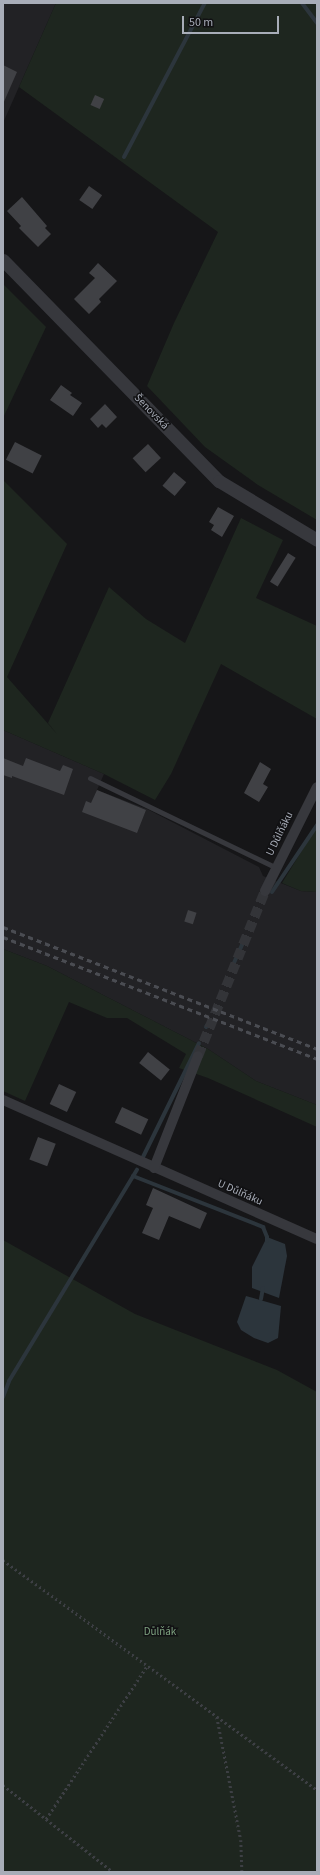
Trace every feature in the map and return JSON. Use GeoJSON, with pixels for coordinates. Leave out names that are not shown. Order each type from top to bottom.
{"type":"FeatureCollection","features":[{"type":"Feature","properties":{"kind":"street","name":"Šenovská"},"geometry":{"type":"LineString","coordinates":[[3,260],[219,481],[317,540]]}},
{"type":"Feature","properties":{"kind":"street","name":"U Důlňáku"},"geometry":{"type":"LineString","coordinates":[[265,891],[317,787]]}},
{"type":"Feature","properties":{"kind":"street"},"geometry":{"type":"LineString","coordinates":[[154,1168],[198,1056]]}},
{"type":"Feature","properties":{"kind":"street","name":"U Důlňáku"},"geometry":{"type":"LineString","coordinates":[[3,1100],[317,1239]]}},
{"type":"Feature","properties":{"kind":"lane"},"geometry":{"type":"LineString","coordinates":[[90,778],[277,868]]}},
{"type":"Feature","properties":{"kind":"path"},"geometry":{"type":"LineString","coordinates":[[3,1560],[317,1790]]}},
{"type":"Feature","properties":{"kind":"path"},"geometry":{"type":"LineString","coordinates":[[46,1819],[147,1666]]}},
{"type":"Feature","properties":{"kind":"path"},"geometry":{"type":"LineString","coordinates":[[217,1717],[241,1840],[242,1872]]}},
{"type":"Feature","properties":{"kind":"path"},"geometry":{"type":"LineString","coordinates":[[3,1785],[113,1872]]}},
{"type":"Feature","properties":{"kind":"shaded area"},"geometry":{"type":"Polygon","coordinates":[[[3,3],[56,3],[3,123],[3,3]]]}},
{"type":"Feature","properties":{"kind":"shaded area"},"geometry":{"type":"Polygon","coordinates":[[[3,730],[104,774],[97,790],[147,809],[259,867],[263,876],[301,891],[317,892],[317,1105],[256,1081],[208,1049],[47,966],[3,949],[3,730]]]}},
{"type":"Feature","properties":{"kind":"shaded area"},"geometry":{"type":"Polygon","coordinates":[[[267,1237],[285,1244],[287,1256],[279,1298],[252,1288],[252,1267],[267,1237]]]}},
{"type":"Feature","properties":{"kind":"shaded area"},"geometry":{"type":"Polygon","coordinates":[[[246,1296],[281,1306],[278,1338],[268,1343],[254,1338],[241,1330],[237,1322],[246,1296]]]}},
{"type":"Feature","properties":{"kind":"green space"},"geometry":{"type":"Polygon","coordinates":[[[56,3],[317,3],[317,520],[258,485],[205,447],[147,386],[174,323],[218,232],[19,87],[56,3]]]}},
{"type":"Feature","properties":{"kind":"green space"},"geometry":{"type":"Polygon","coordinates":[[[3,284],[46,327],[3,418],[3,284]]]}},
{"type":"Feature","properties":{"kind":"green space"},"geometry":{"type":"Polygon","coordinates":[[[3,480],[67,544],[7,677],[57,734],[48,723],[109,587],[146,619],[185,643],[241,518],[283,540],[256,598],[317,626],[317,719],[221,664],[171,774],[155,800],[104,774],[3,730],[3,480]]]}},
{"type":"Feature","properties":{"kind":"green space"},"geometry":{"type":"Polygon","coordinates":[[[317,826],[317,892],[301,891],[282,883],[317,826]]]}},
{"type":"Feature","properties":{"kind":"green space"},"geometry":{"type":"Polygon","coordinates":[[[3,949],[47,966],[208,1049],[256,1081],[317,1105],[317,1127],[208,1078],[179,1068],[186,1054],[127,1018],[107,1018],[69,1002],[25,1101],[3,1091],[3,949]]]}},
{"type":"Feature","properties":{"kind":"green space","name":"Důlňák"},"geometry":{"type":"Polygon","coordinates":[[[3,1240],[135,1314],[277,1370],[317,1392],[317,1872],[3,1872],[3,1240]]]}},
{"type":"Feature","properties":{"kind":"building"},"geometry":{"type":"Polygon","coordinates":[[[3,65],[17,72],[3,104],[3,65]]]}},
{"type":"Feature","properties":{"kind":"building"},"geometry":{"type":"Polygon","coordinates":[[[95,95],[104,99],[100,109],[91,105],[95,95]]]}},
{"type":"Feature","properties":{"kind":"building"},"geometry":{"type":"Polygon","coordinates":[[[89,186],[102,195],[92,209],[79,200],[89,186]]]}},
{"type":"Feature","properties":{"kind":"building"},"geometry":{"type":"Polygon","coordinates":[[[22,197],[47,226],[45,228],[51,234],[38,247],[19,228],[21,226],[7,211],[22,197]]]}},
{"type":"Feature","properties":{"kind":"building"},"geometry":{"type":"Polygon","coordinates":[[[98,263],[117,281],[99,299],[101,302],[89,314],[74,299],[95,278],[89,273],[98,263]]]}},
{"type":"Feature","properties":{"kind":"building"},"geometry":{"type":"Polygon","coordinates":[[[61,385],[72,393],[70,395],[82,403],[73,416],[50,400],[61,385]]]}},
{"type":"Feature","properties":{"kind":"building"},"geometry":{"type":"Polygon","coordinates":[[[105,404],[117,417],[106,428],[102,424],[98,428],[90,419],[105,404]]]}},
{"type":"Feature","properties":{"kind":"building"},"geometry":{"type":"Polygon","coordinates":[[[15,442],[42,456],[33,473],[6,460],[15,442]]]}},
{"type":"Feature","properties":{"kind":"building"},"geometry":{"type":"Polygon","coordinates":[[[148,444],[161,458],[146,472],[133,458],[148,444]]]}},
{"type":"Feature","properties":{"kind":"building"},"geometry":{"type":"Polygon","coordinates":[[[174,472],[186,482],[175,496],[162,486],[174,472]]]}},
{"type":"Feature","properties":{"kind":"building"},"geometry":{"type":"Polygon","coordinates":[[[218,507],[234,516],[222,537],[211,530],[214,525],[209,522],[218,507]]]}},
{"type":"Feature","properties":{"kind":"building"},"geometry":{"type":"Polygon","coordinates":[[[288,553],[296,558],[278,587],[270,582],[288,553]]]}},
{"type":"Feature","properties":{"kind":"building"},"geometry":{"type":"Polygon","coordinates":[[[3,758],[23,766],[26,758],[60,771],[63,765],[73,769],[64,795],[12,776],[12,778],[3,775],[3,758]]]}},
{"type":"Feature","properties":{"kind":"building"},"geometry":{"type":"Polygon","coordinates":[[[260,762],[271,769],[263,784],[268,787],[259,802],[244,793],[260,762]]]}},
{"type":"Feature","properties":{"kind":"building"},"geometry":{"type":"Polygon","coordinates":[[[97,790],[146,810],[137,833],[82,812],[86,801],[91,803],[97,790]]]}},
{"type":"Feature","properties":{"kind":"building"},"geometry":{"type":"Polygon","coordinates":[[[188,910],[197,913],[193,924],[184,921],[188,910]]]}},
{"type":"Feature","properties":{"kind":"building"},"geometry":{"type":"Polygon","coordinates":[[[148,1052],[170,1070],[161,1081],[139,1063],[148,1052]]]}},
{"type":"Feature","properties":{"kind":"building"},"geometry":{"type":"Polygon","coordinates":[[[59,1084],[76,1092],[67,1112],[50,1104],[59,1084]]]}},
{"type":"Feature","properties":{"kind":"building"},"geometry":{"type":"Polygon","coordinates":[[[122,1107],[148,1119],[141,1135],[115,1122],[122,1107]]]}},
{"type":"Feature","properties":{"kind":"building"},"geometry":{"type":"Polygon","coordinates":[[[38,1137],[56,1144],[47,1166],[29,1159],[38,1137]]]}},
{"type":"Feature","properties":{"kind":"building"},"geometry":{"type":"Polygon","coordinates":[[[153,1188],[207,1213],[200,1229],[169,1216],[159,1240],[142,1233],[153,1208],[146,1205],[153,1188]]]}},
{"type":"Feature","properties":{"kind":"waterway"},"geometry":{"type":"LineString","coordinates":[[124,157],[205,3]]}},
{"type":"Feature","properties":{"kind":"waterway"},"geometry":{"type":"LineString","coordinates":[[302,3],[317,23]]}},
{"type":"Feature","properties":{"kind":"waterway"},"geometry":{"type":"LineString","coordinates":[[272,892],[317,825]]}},
{"type":"Feature","properties":{"kind":"waterway"},"geometry":{"type":"LineString","coordinates":[[233,965],[243,943]]}},
{"type":"Feature","properties":{"kind":"waterway"},"geometry":{"type":"LineString","coordinates":[[142,1159],[199,1043]]}},
{"type":"Feature","properties":{"kind":"waterway"},"geometry":{"type":"LineString","coordinates":[[3,1397],[9,1381],[137,1170]]}},
{"type":"Feature","properties":{"kind":"waterway"},"geometry":{"type":"LineString","coordinates":[[133,1176],[263,1227],[267,1241]]}},
{"type":"Feature","properties":{"kind":"waterway"},"geometry":{"type":"LineString","coordinates":[[261,1299],[263,1288]]}},
{"type":"Feature","properties":{"kind":"tunnel"},"geometry":{"type":"LineString","coordinates":[[198,1056],[265,891]]}},
{"type":"Feature","properties":{"kind":"railway"},"geometry":{"type":"LineString","coordinates":[[3,927],[317,1049]]}},
{"type":"Feature","properties":{"kind":"railway"},"geometry":{"type":"LineString","coordinates":[[3,937],[317,1059]]}}]}
